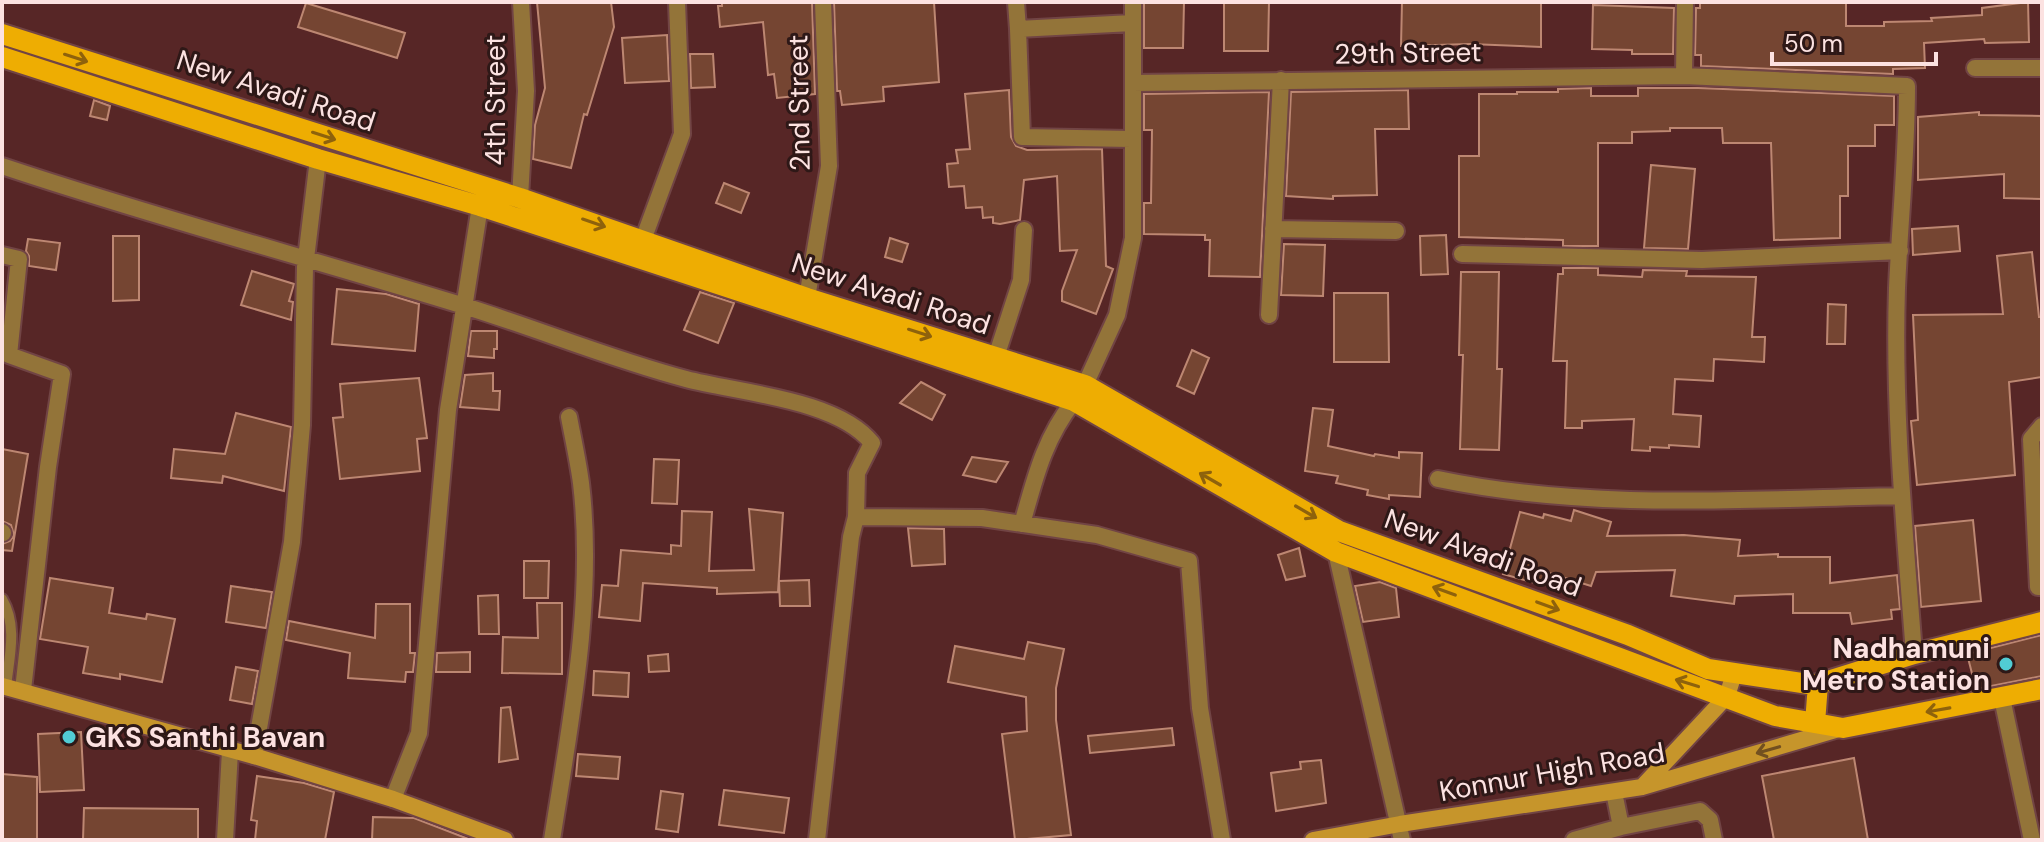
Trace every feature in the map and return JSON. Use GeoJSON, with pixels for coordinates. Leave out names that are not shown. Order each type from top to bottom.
{"type":"FeatureCollection","features":[{"type":"Feature","properties":{"kind":"main road","name":"New Avadi Road"},"geometry":{"type":"LineString","coordinates":[[2,34],[520,198],[807,298],[996,357],[1080,393],[1339,531],[1628,635],[1708,669],[1818,684],[1914,654],[2042,622]]}},
{"type":"Feature","properties":{"kind":"main road","name":"New Avadi Road"},"geometry":{"type":"LineString","coordinates":[[2,57],[318,159],[480,206],[1080,393],[1336,552],[1775,716],[1843,728],[2042,689]]}},
{"type":"Feature","properties":{"kind":"main road"},"geometry":{"type":"LineString","coordinates":[[1642,787],[1727,696],[1734,674]]}},
{"type":"Feature","properties":{"kind":"main road"},"geometry":{"type":"LineString","coordinates":[[1815,723],[1818,684]]}},
{"type":"Feature","properties":{"kind":"main road"},"geometry":{"type":"LineString","coordinates":[[4,686],[254,756],[393,799],[505,840]]}},
{"type":"Feature","properties":{"kind":"main road","name":"Konnur High Road"},"geometry":{"type":"LineString","coordinates":[[1313,840],[1401,832],[1642,787],[1843,728]]}},
{"type":"Feature","properties":{"kind":"street","name":"4th Street"},"geometry":{"type":"LineString","coordinates":[[520,198],[526,91],[521,2]]}},
{"type":"Feature","properties":{"kind":"street"},"geometry":{"type":"LineString","coordinates":[[643,240],[682,134],[677,2]]}},
{"type":"Feature","properties":{"kind":"street","name":"2nd Street"},"geometry":{"type":"LineString","coordinates":[[807,298],[829,166],[823,2]]}},
{"type":"Feature","properties":{"kind":"street"},"geometry":{"type":"LineString","coordinates":[[1016,2],[1022,137],[1131,139]]}},
{"type":"Feature","properties":{"kind":"street"},"geometry":{"type":"LineString","coordinates":[[1022,524],[1041,458],[1056,424],[1080,393],[1117,315],[1133,238],[1133,2]]}},
{"type":"Feature","properties":{"kind":"street"},"geometry":{"type":"LineString","coordinates":[[1684,76],[1685,2]]}},
{"type":"Feature","properties":{"kind":"street"},"geometry":{"type":"LineString","coordinates":[[1018,29],[1132,23]]}},
{"type":"Feature","properties":{"kind":"street"},"geometry":{"type":"LineString","coordinates":[[1975,68],[2042,68]]}},
{"type":"Feature","properties":{"kind":"street","name":"29th Street"},"geometry":{"type":"LineString","coordinates":[[1133,83],[1684,76],[1907,86],[1900,251]]}},
{"type":"Feature","properties":{"kind":"street"},"geometry":{"type":"LineString","coordinates":[[1269,315],[1281,80]]}},
{"type":"Feature","properties":{"kind":"street"},"geometry":{"type":"LineString","coordinates":[[254,756],[292,542],[302,425],[305,259],[318,159]]}},
{"type":"Feature","properties":{"kind":"street"},"geometry":{"type":"LineString","coordinates":[[2,166],[193,227],[463,305],[685,379],[812,407],[862,431],[872,443],[857,473],[856,517],[851,537],[817,840]]}},
{"type":"Feature","properties":{"kind":"street"},"geometry":{"type":"LineString","coordinates":[[393,799],[419,733],[448,410],[480,206]]}},
{"type":"Feature","properties":{"kind":"street"},"geometry":{"type":"LineString","coordinates":[[1273,229],[1396,231]]}},
{"type":"Feature","properties":{"kind":"street"},"geometry":{"type":"LineString","coordinates":[[996,357],[1021,280],[1024,230]]}},
{"type":"Feature","properties":{"kind":"street"},"geometry":{"type":"LineString","coordinates":[[1462,254],[1702,260],[1900,251],[1898,319],[1902,496],[1914,654]]}},
{"type":"Feature","properties":{"kind":"street"},"geometry":{"type":"LineString","coordinates":[[2,255],[19,259],[9,355],[62,374],[48,467],[23,690]]}},
{"type":"Feature","properties":{"kind":"street"},"geometry":{"type":"LineString","coordinates":[[552,840],[578,672],[584,560],[581,483],[569,417]]}},
{"type":"Feature","properties":{"kind":"street"},"geometry":{"type":"LineString","coordinates":[[2042,426],[2031,439],[2038,587],[2042,587]]}},
{"type":"Feature","properties":{"kind":"street"},"geometry":{"type":"LineString","coordinates":[[1438,479],[1507,491],[1631,501],[1902,496]]}},
{"type":"Feature","properties":{"kind":"street"},"geometry":{"type":"LineString","coordinates":[[856,517],[982,518],[1097,535],[1189,561],[1200,708],[1222,840]]}},
{"type":"Feature","properties":{"kind":"street"},"geometry":{"type":"LineString","coordinates":[[1336,552],[1401,832]]}},
{"type":"Feature","properties":{"kind":"street"},"geometry":{"type":"LineString","coordinates":[[2002,698],[2032,840]]}},
{"type":"Feature","properties":{"kind":"street"},"geometry":{"type":"LineString","coordinates":[[225,840],[230,751]]}},
{"type":"Feature","properties":{"kind":"street"},"geometry":{"type":"LineString","coordinates":[[1614,792],[1621,827]]}},
{"type":"Feature","properties":{"kind":"street"},"geometry":{"type":"LineString","coordinates":[[1574,840],[1700,811],[1710,820],[1714,840]]}},
{"type":"Feature","properties":{"kind":"lane"},"geometry":{"type":"LineString","coordinates":[[2,599],[12,634],[4,686]]}},
{"type":"Feature","properties":{"kind":"lane"},"geometry":{"type":"LineString","coordinates":[[2,638],[10,650]]}},
{"type":"Feature","properties":{"kind":"building"},"geometry":{"type":"Polygon","coordinates":[[[537,2],[611,2],[614,27],[587,115],[584,114],[571,168],[533,159],[535,125],[545,88],[537,2]]]}},
{"type":"Feature","properties":{"kind":"building"},"geometry":{"type":"Polygon","coordinates":[[[722,2],[812,2],[815,94],[777,98],[774,74],[768,75],[763,22],[720,27],[718,6],[722,6],[722,2]]]}},
{"type":"Feature","properties":{"kind":"building"},"geometry":{"type":"Polygon","coordinates":[[[834,2],[934,2],[939,82],[883,87],[884,101],[842,105],[840,91],[837,91],[834,2]]]}},
{"type":"Feature","properties":{"kind":"building"},"geometry":{"type":"Polygon","coordinates":[[[1144,2],[1184,2],[1183,48],[1144,48],[1144,2]]]}},
{"type":"Feature","properties":{"kind":"building"},"geometry":{"type":"Polygon","coordinates":[[[1224,2],[1269,2],[1268,51],[1224,51],[1224,2]]]}},
{"type":"Feature","properties":{"kind":"building"},"geometry":{"type":"Polygon","coordinates":[[[1402,2],[1541,3],[1541,47],[1470,44],[1401,46],[1402,2]]]}},
{"type":"Feature","properties":{"kind":"building"},"geometry":{"type":"Polygon","coordinates":[[[1700,2],[1846,2],[1846,26],[1884,26],[1884,22],[1932,21],[1931,18],[1982,15],[1982,8],[2028,2],[2029,42],[1985,43],[1984,39],[1924,43],[1925,68],[1893,69],[1893,74],[1701,66],[1701,55],[1695,55],[1696,8],[1700,8],[1700,2]]]}},
{"type":"Feature","properties":{"kind":"building"},"geometry":{"type":"Polygon","coordinates":[[[306,3],[405,33],[397,58],[298,27],[306,3]]]}},
{"type":"Feature","properties":{"kind":"building"},"geometry":{"type":"Polygon","coordinates":[[[1593,5],[1674,8],[1673,54],[1632,54],[1632,50],[1592,49],[1593,5]]]}},
{"type":"Feature","properties":{"kind":"building"},"geometry":{"type":"Polygon","coordinates":[[[667,35],[669,81],[625,83],[622,38],[667,35]]]}},
{"type":"Feature","properties":{"kind":"building"},"geometry":{"type":"Polygon","coordinates":[[[690,54],[713,54],[715,87],[691,88],[690,54]]]}},
{"type":"Feature","properties":{"kind":"building"},"geometry":{"type":"Polygon","coordinates":[[[1591,88],[1591,96],[1638,96],[1638,88],[1698,88],[1894,96],[1894,125],[1875,125],[1875,146],[1848,146],[1848,196],[1840,196],[1840,238],[1774,240],[1771,143],[1723,143],[1722,128],[1632,132],[1632,143],[1598,143],[1598,246],[1563,246],[1563,240],[1459,237],[1459,156],[1479,156],[1479,94],[1591,88]]]}},
{"type":"Feature","properties":{"kind":"building"},"geometry":{"type":"Polygon","coordinates":[[[1009,90],[1011,137],[1016,146],[1027,150],[1102,149],[1106,266],[1113,269],[1096,314],[1062,301],[1062,291],[1077,250],[1060,251],[1057,176],[1024,180],[1020,220],[1000,224],[993,223],[993,217],[983,218],[982,207],[966,208],[964,186],[949,187],[947,164],[958,163],[956,150],[970,149],[965,94],[1009,90]]]}},
{"type":"Feature","properties":{"kind":"building"},"geometry":{"type":"Polygon","coordinates":[[[1408,90],[1409,129],[1375,129],[1377,195],[1333,196],[1333,199],[1286,196],[1291,92],[1408,90]]]}},
{"type":"Feature","properties":{"kind":"building"},"geometry":{"type":"Polygon","coordinates":[[[1269,92],[1260,277],[1209,276],[1210,240],[1205,240],[1205,235],[1144,234],[1144,203],[1151,203],[1152,130],[1144,130],[1144,94],[1269,92]]]}},
{"type":"Feature","properties":{"kind":"building"},"geometry":{"type":"Polygon","coordinates":[[[94,100],[110,106],[107,120],[90,116],[94,100]]]}},
{"type":"Feature","properties":{"kind":"building"},"geometry":{"type":"Polygon","coordinates":[[[1979,112],[1979,115],[2042,116],[2042,199],[2004,198],[2004,174],[1918,180],[1918,117],[1979,112]]]}},
{"type":"Feature","properties":{"kind":"building"},"geometry":{"type":"Polygon","coordinates":[[[1651,165],[1695,169],[1688,249],[1644,248],[1651,165]]]}},
{"type":"Feature","properties":{"kind":"building"},"geometry":{"type":"Polygon","coordinates":[[[724,183],[749,193],[741,213],[716,203],[724,183]]]}},
{"type":"Feature","properties":{"kind":"building"},"geometry":{"type":"Polygon","coordinates":[[[1958,226],[1960,251],[1913,255],[1912,229],[1958,226]]]}},
{"type":"Feature","properties":{"kind":"building"},"geometry":{"type":"Polygon","coordinates":[[[1446,235],[1448,274],[1421,275],[1420,236],[1446,235]]]}},
{"type":"Feature","properties":{"kind":"building"},"geometry":{"type":"Polygon","coordinates":[[[113,236],[139,236],[139,300],[113,301],[113,236]]]}},
{"type":"Feature","properties":{"kind":"building"},"geometry":{"type":"Polygon","coordinates":[[[890,238],[908,244],[902,262],[885,257],[890,238]]]}},
{"type":"Feature","properties":{"kind":"building"},"geometry":{"type":"Polygon","coordinates":[[[28,239],[60,243],[56,270],[29,266],[26,251],[28,239]]]}},
{"type":"Feature","properties":{"kind":"building"},"geometry":{"type":"Polygon","coordinates":[[[1284,244],[1325,245],[1323,296],[1281,295],[1284,244]]]}},
{"type":"Feature","properties":{"kind":"building"},"geometry":{"type":"Polygon","coordinates":[[[2032,252],[2039,317],[2042,317],[2042,377],[2009,382],[2015,475],[1917,485],[1911,421],[1918,420],[1913,315],[2003,314],[1997,256],[2032,252]]]}},
{"type":"Feature","properties":{"kind":"building"},"geometry":{"type":"Polygon","coordinates":[[[1563,268],[1598,268],[1598,275],[1642,277],[1643,270],[1687,271],[1686,276],[1756,277],[1752,337],[1765,337],[1764,362],[1714,359],[1713,381],[1675,379],[1673,414],[1701,416],[1699,447],[1669,445],[1669,448],[1650,447],[1650,451],[1632,450],[1634,419],[1582,421],[1582,428],[1565,428],[1567,361],[1553,361],[1558,274],[1563,274],[1563,268]]]}},
{"type":"Feature","properties":{"kind":"building"},"geometry":{"type":"Polygon","coordinates":[[[252,271],[294,284],[289,301],[293,302],[291,320],[241,305],[252,271]]]}},
{"type":"Feature","properties":{"kind":"building"},"geometry":{"type":"Polygon","coordinates":[[[1461,272],[1499,272],[1497,369],[1502,369],[1499,450],[1460,449],[1463,355],[1459,355],[1461,272]]]}},
{"type":"Feature","properties":{"kind":"building"},"geometry":{"type":"Polygon","coordinates":[[[337,289],[386,294],[419,304],[415,351],[332,344],[337,289]]]}},
{"type":"Feature","properties":{"kind":"building"},"geometry":{"type":"Polygon","coordinates":[[[700,292],[734,303],[718,343],[684,330],[700,292]]]}},
{"type":"Feature","properties":{"kind":"building"},"geometry":{"type":"Polygon","coordinates":[[[1334,293],[1388,293],[1389,362],[1334,362],[1334,293]]]}},
{"type":"Feature","properties":{"kind":"building"},"geometry":{"type":"Polygon","coordinates":[[[1828,304],[1846,305],[1845,344],[1827,344],[1828,304]]]}},
{"type":"Feature","properties":{"kind":"building"},"geometry":{"type":"Polygon","coordinates":[[[471,331],[497,331],[494,358],[468,356],[471,331]]]}},
{"type":"Feature","properties":{"kind":"building"},"geometry":{"type":"Polygon","coordinates":[[[1192,350],[1209,358],[1194,394],[1177,386],[1192,350]]]}},
{"type":"Feature","properties":{"kind":"building"},"geometry":{"type":"Polygon","coordinates":[[[493,373],[493,391],[500,391],[499,410],[460,407],[465,375],[493,373]]]}},
{"type":"Feature","properties":{"kind":"building"},"geometry":{"type":"Polygon","coordinates":[[[419,378],[427,438],[417,439],[420,471],[340,479],[333,418],[343,417],[340,384],[419,378]]]}},
{"type":"Feature","properties":{"kind":"building"},"geometry":{"type":"Polygon","coordinates":[[[921,382],[945,395],[932,420],[900,403],[921,382]]]}},
{"type":"Feature","properties":{"kind":"building"},"geometry":{"type":"Polygon","coordinates":[[[1313,408],[1333,410],[1328,446],[1399,458],[1399,452],[1422,453],[1420,497],[1389,495],[1389,499],[1367,495],[1368,490],[1336,483],[1338,476],[1305,471],[1313,408]]]}},
{"type":"Feature","properties":{"kind":"building"},"geometry":{"type":"Polygon","coordinates":[[[236,413],[291,427],[284,491],[223,476],[222,483],[171,478],[174,449],[225,454],[236,413]]]}},
{"type":"Feature","properties":{"kind":"building"},"geometry":{"type":"Polygon","coordinates":[[[2,449],[28,454],[12,551],[2,550],[2,544],[14,535],[11,525],[2,521],[2,449]]]}},
{"type":"Feature","properties":{"kind":"building"},"geometry":{"type":"Polygon","coordinates":[[[972,457],[1008,462],[996,482],[963,475],[972,457]]]}},
{"type":"Feature","properties":{"kind":"building"},"geometry":{"type":"Polygon","coordinates":[[[654,459],[679,460],[677,504],[652,503],[654,459]]]}},
{"type":"Feature","properties":{"kind":"building"},"geometry":{"type":"Polygon","coordinates":[[[749,509],[783,513],[778,592],[717,594],[717,588],[643,583],[640,621],[599,617],[602,585],[618,586],[621,550],[671,554],[671,545],[681,546],[682,511],[712,512],[709,571],[754,570],[749,509]]]}},
{"type":"Feature","properties":{"kind":"building"},"geometry":{"type":"Polygon","coordinates":[[[1574,510],[1611,522],[1607,536],[1684,535],[1740,540],[1738,556],[1778,554],[1778,557],[1830,557],[1830,583],[1897,575],[1900,609],[1891,610],[1892,619],[1852,624],[1850,613],[1793,613],[1793,594],[1735,596],[1734,604],[1671,596],[1675,570],[1596,572],[1591,586],[1546,572],[1542,585],[1503,574],[1520,512],[1571,521],[1574,510]]]}},
{"type":"Feature","properties":{"kind":"building"},"geometry":{"type":"Polygon","coordinates":[[[1973,520],[1981,601],[1921,607],[1915,526],[1973,520]]]}},
{"type":"Feature","properties":{"kind":"building"},"geometry":{"type":"Polygon","coordinates":[[[908,528],[944,529],[945,564],[912,566],[908,528]]]}},
{"type":"Feature","properties":{"kind":"building"},"geometry":{"type":"Polygon","coordinates":[[[1299,548],[1305,576],[1286,580],[1278,555],[1299,548]]]}},
{"type":"Feature","properties":{"kind":"building"},"geometry":{"type":"Polygon","coordinates":[[[524,561],[549,561],[548,598],[524,598],[524,561]]]}},
{"type":"Feature","properties":{"kind":"building"},"geometry":{"type":"Polygon","coordinates":[[[50,578],[113,588],[109,613],[146,619],[147,614],[175,619],[162,682],[120,674],[120,679],[83,673],[88,647],[40,639],[50,578]]]}},
{"type":"Feature","properties":{"kind":"building"},"geometry":{"type":"Polygon","coordinates":[[[809,580],[810,606],[780,606],[779,581],[809,580]]]}},
{"type":"Feature","properties":{"kind":"building"},"geometry":{"type":"Polygon","coordinates":[[[1380,582],[1396,588],[1399,617],[1363,622],[1355,586],[1380,582]]]}},
{"type":"Feature","properties":{"kind":"building"},"geometry":{"type":"Polygon","coordinates":[[[231,586],[272,592],[266,628],[226,622],[231,586]]]}},
{"type":"Feature","properties":{"kind":"building"},"geometry":{"type":"Polygon","coordinates":[[[498,595],[499,634],[479,634],[478,596],[498,595]]]}},
{"type":"Feature","properties":{"kind":"building"},"geometry":{"type":"Polygon","coordinates":[[[537,603],[562,603],[562,674],[502,673],[503,637],[538,638],[537,603]]]}},
{"type":"Feature","properties":{"kind":"building"},"geometry":{"type":"Polygon","coordinates":[[[376,604],[410,604],[410,653],[415,653],[413,672],[406,672],[405,682],[348,678],[350,653],[286,640],[289,621],[375,638],[376,604]]]}},
{"type":"Feature","properties":{"kind":"building","name":"Nadhamuni Metro Station"},"geometry":{"type":"Polygon","coordinates":[[[2042,635],[2042,676],[1976,689],[1967,654],[2042,635]]]}},
{"type":"Feature","properties":{"kind":"building"},"geometry":{"type":"Polygon","coordinates":[[[1028,642],[1064,649],[1056,688],[1056,720],[1071,835],[1015,840],[1002,734],[1027,731],[1026,697],[948,682],[955,646],[1024,659],[1028,642]]]}},
{"type":"Feature","properties":{"kind":"building"},"geometry":{"type":"Polygon","coordinates":[[[470,652],[470,672],[436,672],[437,653],[470,652]]]}},
{"type":"Feature","properties":{"kind":"building"},"geometry":{"type":"Polygon","coordinates":[[[668,654],[669,671],[649,672],[648,656],[668,654]]]}},
{"type":"Feature","properties":{"kind":"building"},"geometry":{"type":"Polygon","coordinates":[[[236,667],[258,671],[252,704],[230,700],[236,667]]]}},
{"type":"Feature","properties":{"kind":"building"},"geometry":{"type":"Polygon","coordinates":[[[594,671],[629,673],[628,697],[593,695],[594,671]]]}},
{"type":"Feature","properties":{"kind":"building"},"geometry":{"type":"Polygon","coordinates":[[[510,707],[518,759],[499,762],[501,708],[510,707]]]}},
{"type":"Feature","properties":{"kind":"building"},"geometry":{"type":"Polygon","coordinates":[[[1172,728],[1174,745],[1090,753],[1088,736],[1172,728]]]}},
{"type":"Feature","properties":{"kind":"building"},"geometry":{"type":"Polygon","coordinates":[[[81,732],[84,790],[40,792],[38,734],[81,732]]]}},
{"type":"Feature","properties":{"kind":"building"},"geometry":{"type":"Polygon","coordinates":[[[578,754],[620,757],[618,779],[576,776],[578,754]]]}},
{"type":"Feature","properties":{"kind":"building"},"geometry":{"type":"Polygon","coordinates":[[[1854,758],[1868,840],[1774,840],[1762,776],[1854,758]]]}},
{"type":"Feature","properties":{"kind":"building"},"geometry":{"type":"Polygon","coordinates":[[[1321,760],[1326,803],[1276,811],[1271,773],[1301,769],[1300,762],[1321,760]]]}},
{"type":"Feature","properties":{"kind":"building"},"geometry":{"type":"Polygon","coordinates":[[[2,774],[37,777],[37,840],[2,840],[2,774]]]}},
{"type":"Feature","properties":{"kind":"building"},"geometry":{"type":"Polygon","coordinates":[[[257,776],[304,783],[334,792],[325,840],[255,840],[257,821],[251,820],[257,776]]]}},
{"type":"Feature","properties":{"kind":"building"},"geometry":{"type":"Polygon","coordinates":[[[724,790],[789,798],[784,833],[719,825],[724,790]]]}},
{"type":"Feature","properties":{"kind":"building"},"geometry":{"type":"Polygon","coordinates":[[[661,791],[683,794],[678,832],[656,829],[661,791]]]}},
{"type":"Feature","properties":{"kind":"building"},"geometry":{"type":"Polygon","coordinates":[[[84,808],[198,809],[198,840],[83,840],[84,808]]]}},
{"type":"Feature","properties":{"kind":"building"},"geometry":{"type":"Polygon","coordinates":[[[373,817],[414,818],[471,840],[372,840],[373,817]]]}},
{"type":"Feature","properties":{"kind":"place","name":"Nadhamuni Metro Station"},"geometry":{"type":"Point","coordinates":[2006,664]}},
{"type":"Feature","properties":{"kind":"place","name":"GKS Santhi Bavan"},"geometry":{"type":"Point","coordinates":[69,737]}}]}
